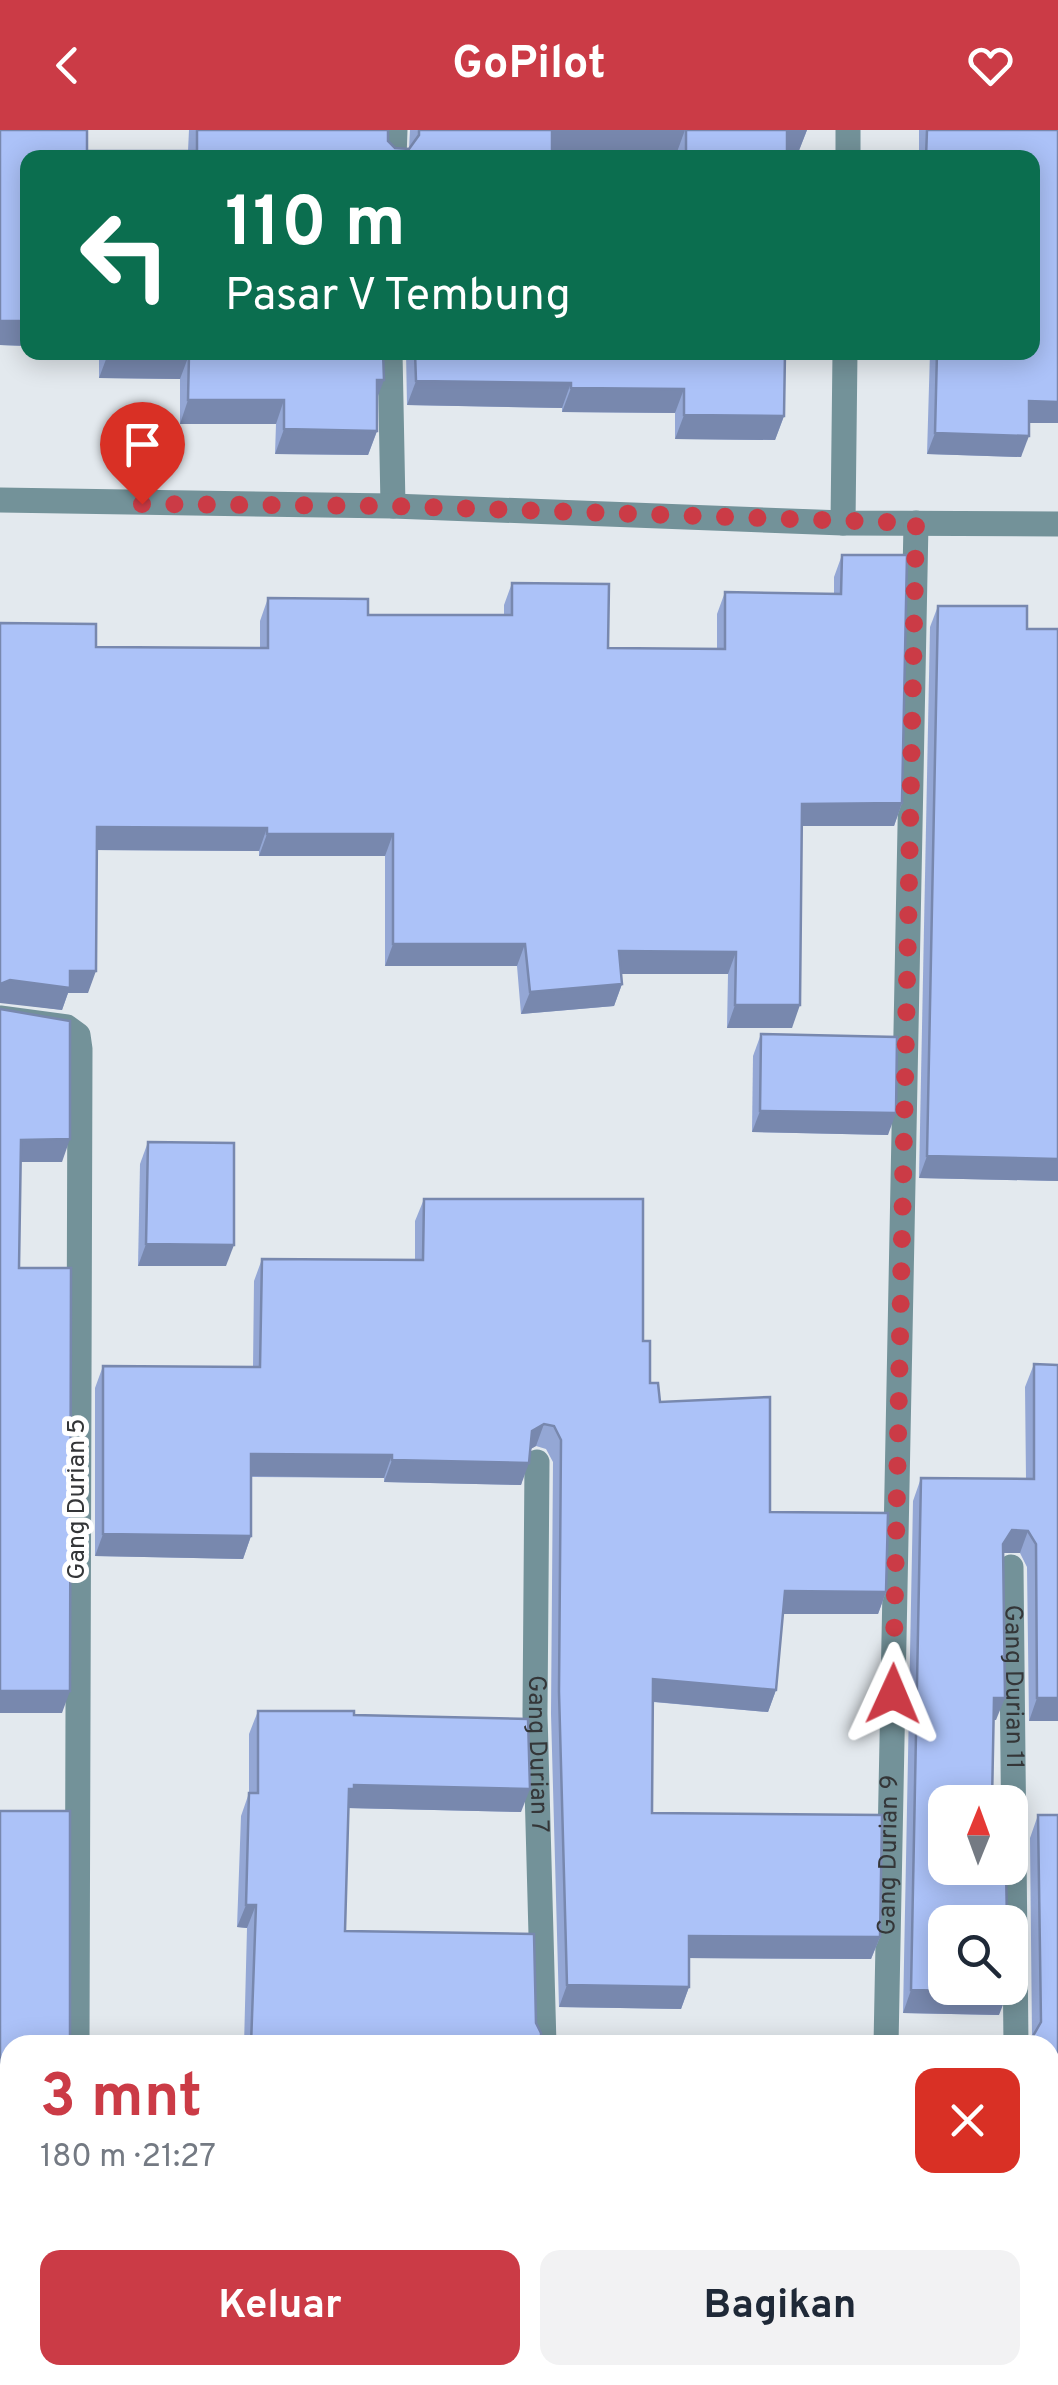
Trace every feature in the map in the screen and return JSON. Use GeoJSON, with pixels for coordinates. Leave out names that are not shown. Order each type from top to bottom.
{"type":"FeatureCollection","features":[{"type":"Feature","properties":{"kind":"street"},"geometry":{"type":"LineString","coordinates":[[390,360],[392,506]]}},
{"type":"Feature","properties":{"kind":"street"},"geometry":{"type":"LineString","coordinates":[[843,523],[845,360]]}},
{"type":"Feature","properties":{"kind":"street"},"geometry":{"type":"LineString","coordinates":[[0,500],[392,506],[843,523],[1058,524]]}},
{"type":"Feature","properties":{"kind":"street","name":"Gang Durian 9"},"geometry":{"type":"LineString","coordinates":[[886,2035],[916,523]]}},
{"type":"Feature","properties":{"kind":"street","name":"Gang Durian 5"},"geometry":{"type":"LineString","coordinates":[[0,1018],[67,1027],[78,1034],[80,1049],[76,2035]]}},
{"type":"Feature","properties":{"kind":"street","name":"Gang Durian 7"},"geometry":{"type":"LineString","coordinates":[[537,1462],[535,1714],[544,2035]]}},
{"type":"Feature","properties":{"kind":"street","name":"Gang Durian 11"},"geometry":{"type":"LineString","coordinates":[[1011,1568],[1016,2035]]}},
{"type":"Feature","properties":{"kind":"building"},"geometry":{"type":"Polygon","coordinates":[[[0,130],[87,130],[87,150],[20,150],[20,321],[0,321],[0,130]]]}},
{"type":"Feature","properties":{"kind":"building"},"geometry":{"type":"Polygon","coordinates":[[[197,130],[388,130],[388,141],[395,148],[409,149],[419,130],[552,130],[552,150],[197,150],[197,130]]]}},
{"type":"Feature","properties":{"kind":"building"},"geometry":{"type":"Polygon","coordinates":[[[686,130],[787,130],[787,150],[686,150],[686,130]]]}},
{"type":"Feature","properties":{"kind":"building"},"geometry":{"type":"Polygon","coordinates":[[[927,130],[1058,130],[1058,402],[1029,401],[1029,436],[935,433],[937,360],[1040,360],[1040,150],[926,150],[927,130]]]}},
{"type":"Feature","properties":{"kind":"building"},"geometry":{"type":"Polygon","coordinates":[[[189,360],[383,360],[384,380],[377,380],[377,431],[284,429],[284,400],[188,400],[189,360]]]}},
{"type":"Feature","properties":{"kind":"building"},"geometry":{"type":"Polygon","coordinates":[[[415,360],[785,360],[784,416],[684,415],[684,389],[416,381],[415,360]]]}},
{"type":"Feature","properties":{"kind":"building"},"geometry":{"type":"Polygon","coordinates":[[[842,555],[907,555],[902,803],[802,804],[800,1005],[735,1005],[736,952],[619,951],[622,984],[530,992],[525,944],[393,944],[393,834],[267,834],[267,828],[97,827],[96,971],[70,971],[70,988],[10,980],[0,984],[0,623],[96,624],[96,647],[268,648],[268,598],[368,599],[368,615],[512,615],[512,583],[609,584],[608,648],[725,649],[725,592],[841,594],[842,555]]]}},
{"type":"Feature","properties":{"kind":"building"},"geometry":{"type":"Polygon","coordinates":[[[938,606],[1027,606],[1027,629],[1058,629],[1058,1159],[927,1156],[938,606]]]}},
{"type":"Feature","properties":{"kind":"building"},"geometry":{"type":"Polygon","coordinates":[[[0,1009],[70,1021],[70,1139],[21,1140],[19,1268],[71,1268],[70,1691],[0,1691],[0,1009]]]}},
{"type":"Feature","properties":{"kind":"building"},"geometry":{"type":"Polygon","coordinates":[[[761,1034],[897,1037],[896,1113],[760,1111],[761,1034]]]}},
{"type":"Feature","properties":{"kind":"building"},"geometry":{"type":"Polygon","coordinates":[[[148,1142],[234,1143],[234,1245],[146,1244],[148,1142]]]}},
{"type":"Feature","properties":{"kind":"building"},"geometry":{"type":"Polygon","coordinates":[[[424,1199],[643,1199],[643,1341],[650,1341],[650,1383],[658,1383],[660,1402],[770,1397],[770,1512],[888,1513],[886,1592],[785,1591],[776,1690],[653,1679],[652,1813],[882,1815],[880,1937],[689,1936],[689,1987],[567,1985],[559,1692],[561,1440],[554,1426],[544,1424],[532,1431],[529,1463],[392,1460],[392,1455],[251,1454],[251,1536],[103,1534],[103,1366],[260,1367],[262,1259],[423,1260],[424,1199]]]}},
{"type":"Feature","properties":{"kind":"building"},"geometry":{"type":"Polygon","coordinates":[[[1034,1364],[1058,1365],[1058,1698],[1037,1698],[1036,1544],[1028,1531],[1012,1530],[1003,1544],[1005,1698],[994,1698],[992,1785],[928,1785],[928,1885],[1006,1885],[1007,1905],[928,1905],[928,1990],[911,1990],[921,1478],[1034,1479],[1034,1364]]]}},
{"type":"Feature","properties":{"kind":"building"},"geometry":{"type":"Polygon","coordinates":[[[258,1711],[528,1719],[530,1789],[354,1785],[354,1789],[349,1789],[345,1931],[534,1934],[536,2023],[541,2035],[251,2035],[256,1905],[246,1905],[249,1793],[258,1793],[258,1711]]]}},
{"type":"Feature","properties":{"kind":"building"},"geometry":{"type":"Polygon","coordinates":[[[0,1811],[70,1811],[70,2035],[0,2035],[0,1811]]]}},
{"type":"Feature","properties":{"kind":"building"},"geometry":{"type":"Polygon","coordinates":[[[1038,1815],[1058,1815],[1058,2035],[1034,2035],[1041,2022],[1038,1815]]]}},
{"type":"Feature","properties":{"kind":"route"},"geometry":{"type":"LineString","coordinates":[[142,504],[392,506],[916,523],[893,1694]]}}]}
